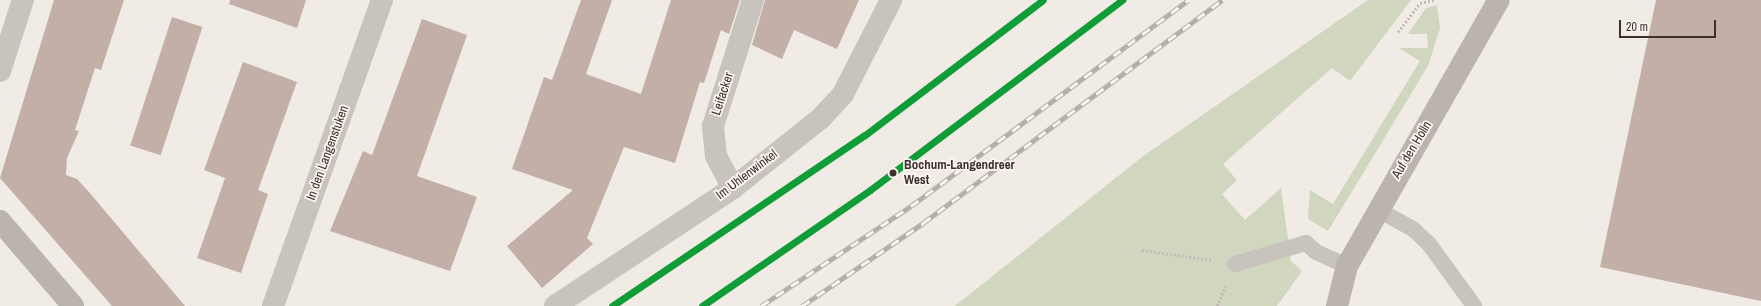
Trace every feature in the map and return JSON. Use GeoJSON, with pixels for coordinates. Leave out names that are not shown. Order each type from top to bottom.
{"type":"FeatureCollection","features":[{"type":"Feature","properties":{"kind":"street"},"geometry":{"type":"LineString","coordinates":[[0,71],[23,0]]}},
{"type":"Feature","properties":{"kind":"street","name":"In den Langenstuken"},"geometry":{"type":"LineString","coordinates":[[278,304],[382,0]]}},
{"type":"Feature","properties":{"kind":"street","name":"Leifacker"},"geometry":{"type":"LineString","coordinates":[[733,188],[716,156],[713,126],[753,0]]}},
{"type":"Feature","properties":{"kind":"street","name":"Im Uhlenwinkel"},"geometry":{"type":"LineString","coordinates":[[555,306],[733,188],[821,118],[843,94],[891,0]]}},
{"type":"Feature","properties":{"kind":"street","name":"Auf den Holln"},"geometry":{"type":"LineString","coordinates":[[1337,306],[1347,266],[1377,209],[1500,0]]}},
{"type":"Feature","properties":{"kind":"street"},"geometry":{"type":"LineString","coordinates":[[0,221],[73,306]]}},
{"type":"Feature","properties":{"kind":"lane"},"geometry":{"type":"LineString","coordinates":[[1377,209],[1429,244],[1474,306]]}},
{"type":"Feature","properties":{"kind":"lane"},"geometry":{"type":"LineString","coordinates":[[1235,264],[1306,243],[1316,252],[1347,266]]}},
{"type":"Feature","properties":{"kind":"path"},"geometry":{"type":"LineString","coordinates":[[1398,32],[1420,3],[1434,0]]}},
{"type":"Feature","properties":{"kind":"path"},"geometry":{"type":"LineString","coordinates":[[1142,250],[1235,264],[1217,306]]}},
{"type":"Feature","properties":{"kind":"green space"},"geometry":{"type":"Polygon","coordinates":[[[1368,0],[1411,0],[1350,81],[1332,68],[1223,164],[1237,180],[1222,194],[1245,220],[1281,188],[1291,261],[1302,271],[1277,306],[955,306],[1142,157],[1368,0]]]}},
{"type":"Feature","properties":{"kind":"green space"},"geometry":{"type":"Polygon","coordinates":[[[1437,5],[1440,28],[1428,66],[1328,231],[1308,219],[1310,190],[1333,204],[1420,61],[1399,48],[1428,48],[1427,34],[1408,34],[1426,8],[1437,5]]]}},
{"type":"Feature","properties":{"kind":"building"},"geometry":{"type":"Polygon","coordinates":[[[54,0],[124,0],[101,70],[95,68],[75,130],[79,131],[67,158],[66,175],[77,179],[89,192],[185,306],[112,306],[0,178],[54,0]]]}},
{"type":"Feature","properties":{"kind":"building"},"geometry":{"type":"Polygon","coordinates":[[[230,0],[306,0],[297,28],[229,4],[230,0]]]}},
{"type":"Feature","properties":{"kind":"building"},"geometry":{"type":"Polygon","coordinates":[[[581,0],[612,0],[586,74],[641,94],[671,0],[740,0],[729,34],[721,30],[704,83],[700,82],[675,163],[624,147],[587,238],[593,244],[542,288],[507,246],[573,190],[512,169],[544,77],[552,80],[581,0]]]}},
{"type":"Feature","properties":{"kind":"building"},"geometry":{"type":"Polygon","coordinates":[[[765,0],[859,0],[837,49],[794,30],[782,59],[752,45],[765,0]]]}},
{"type":"Feature","properties":{"kind":"building"},"geometry":{"type":"Polygon","coordinates":[[[1656,0],[1761,0],[1761,301],[1600,267],[1656,0]]]}},
{"type":"Feature","properties":{"kind":"building"},"geometry":{"type":"Polygon","coordinates":[[[172,17],[202,27],[161,155],[130,145],[172,17]]]}},
{"type":"Feature","properties":{"kind":"building"},"geometry":{"type":"Polygon","coordinates":[[[422,19],[467,35],[417,176],[477,197],[450,271],[330,231],[363,151],[372,155],[422,19]]]}},
{"type":"Feature","properties":{"kind":"building"},"geometry":{"type":"Polygon","coordinates":[[[243,62],[297,82],[258,190],[268,194],[241,273],[197,258],[225,178],[204,170],[243,62]]]}},
{"type":"Feature","properties":{"kind":"railway"},"geometry":{"type":"LineString","coordinates":[[761,306],[911,206],[1188,0]]}},
{"type":"Feature","properties":{"kind":"railway"},"geometry":{"type":"LineString","coordinates":[[802,306],[923,223],[1222,0]]}},
{"type":"Feature","properties":{"kind":"transit line"},"geometry":{"type":"LineString","coordinates":[[612,306],[865,135],[1043,0]]}},
{"type":"Feature","properties":{"kind":"transit line"},"geometry":{"type":"LineString","coordinates":[[702,306],[870,190],[1122,0]]}},
{"type":"Feature","properties":{"kind":"place","name":"Bochum-Langendreer West"},"geometry":{"type":"Point","coordinates":[893,173]}}]}
